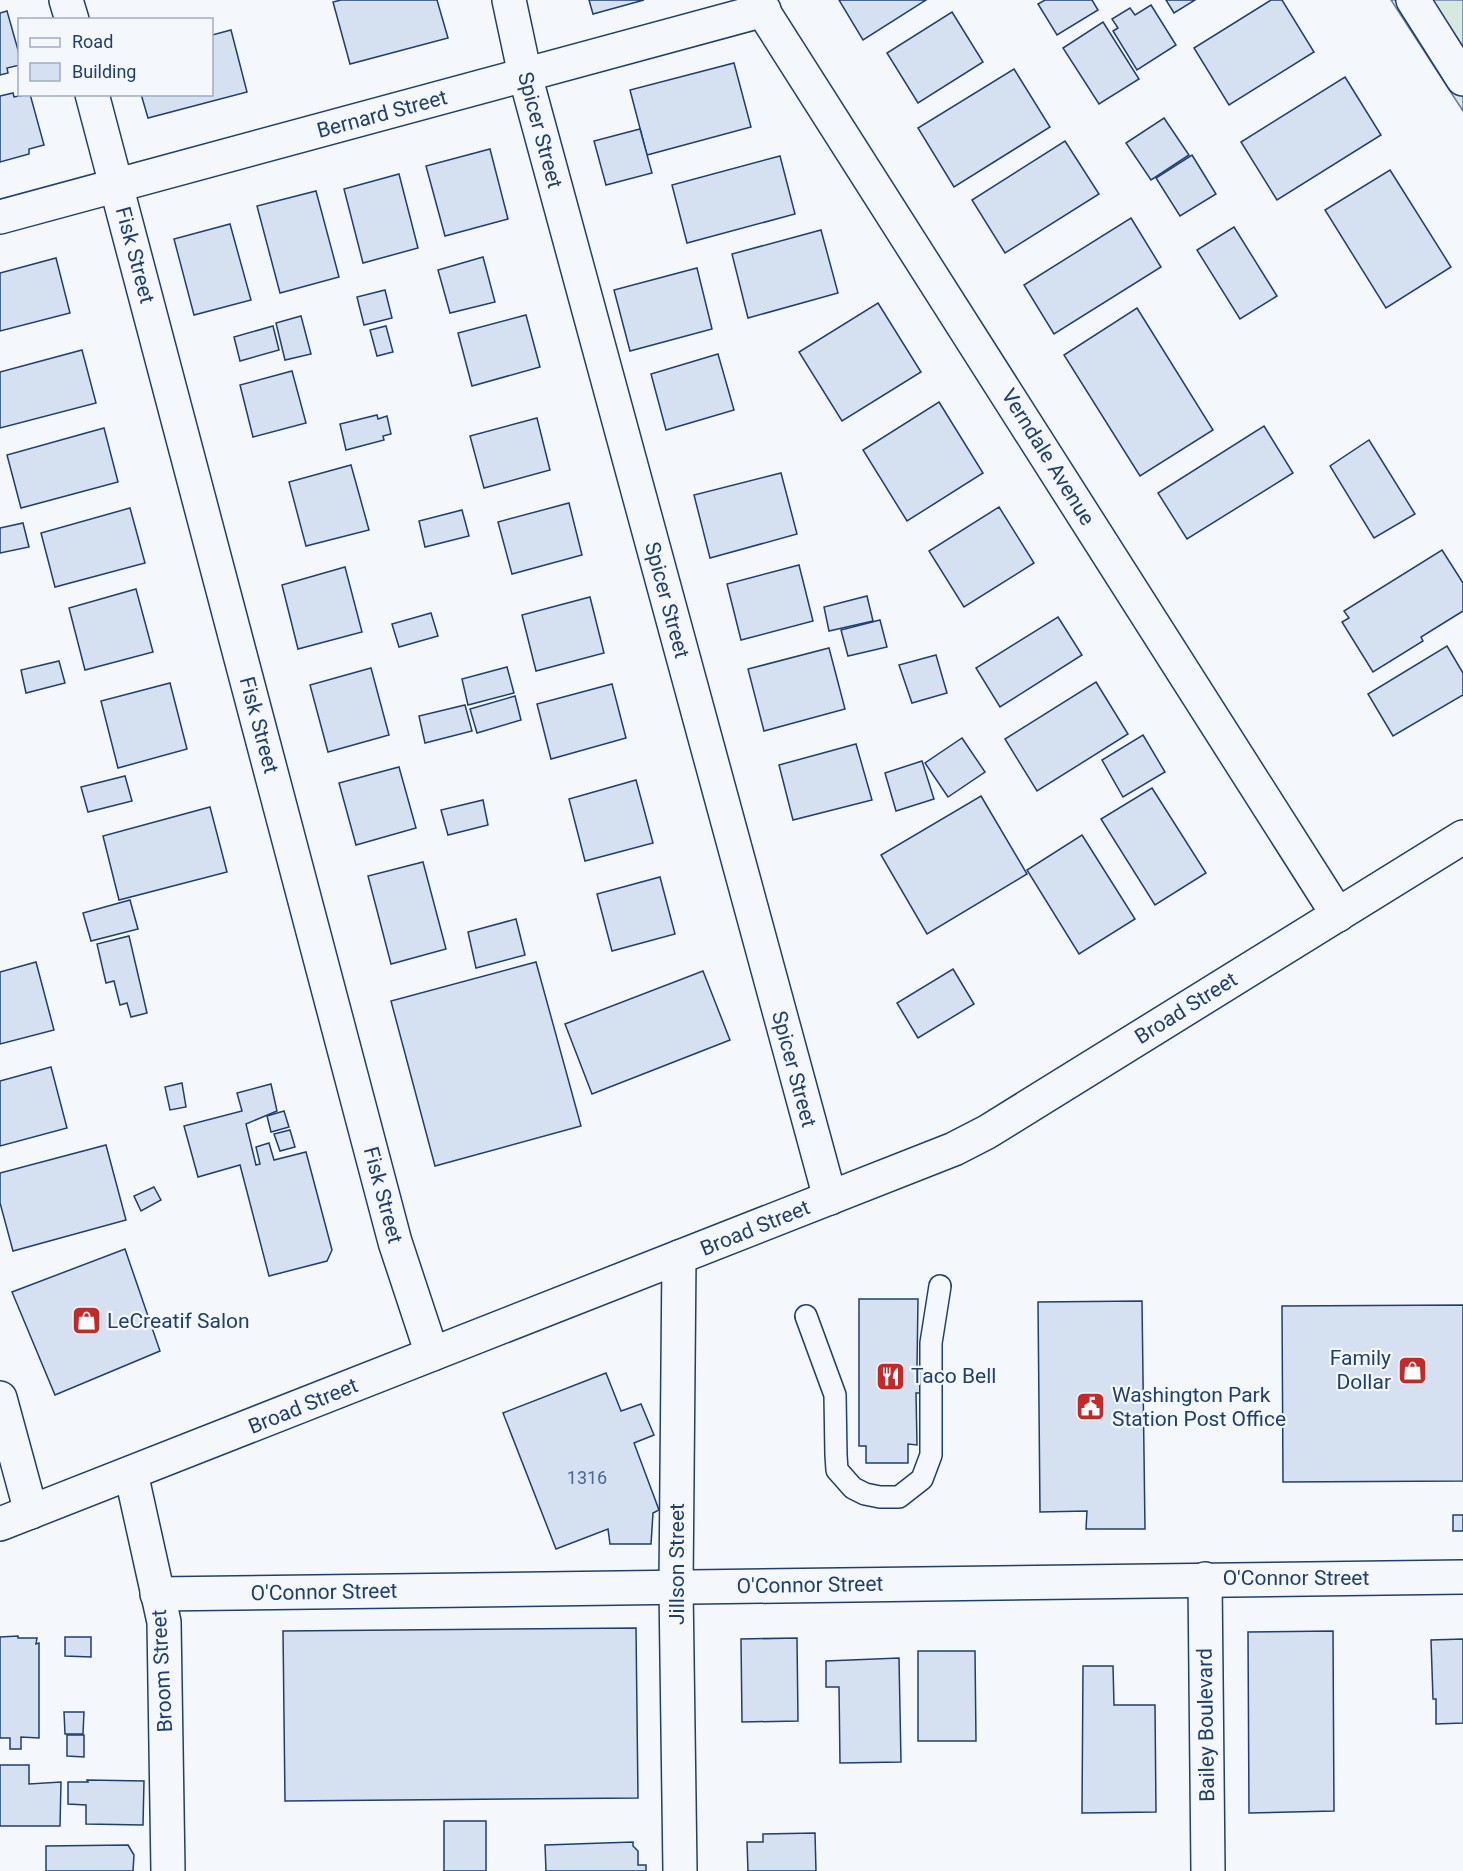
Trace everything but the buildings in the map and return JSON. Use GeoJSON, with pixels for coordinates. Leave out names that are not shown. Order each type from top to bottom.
{"type":"FeatureCollection","features":[{"type":"Feature","properties":{"kind":"street"},"geometry":{"type":"LineString","coordinates":[[66,0],[71,18]]}},
{"type":"Feature","properties":{"kind":"street","name":"Spicer Street"},"geometry":{"type":"LineString","coordinates":[[509,0],[525,75],[830,1198]]}},
{"type":"Feature","properties":{"kind":"street"},"geometry":{"type":"LineString","coordinates":[[1413,0],[1463,79]]}},
{"type":"Feature","properties":{"kind":"street","name":"Bernard Street"},"geometry":{"type":"LineString","coordinates":[[0,217],[525,75],[760,5]]}},
{"type":"Feature","properties":{"kind":"street","name":"Verndale Avenue"},"geometry":{"type":"LineString","coordinates":[[760,5],[1338,915]]}},
{"type":"Feature","properties":{"kind":"street","name":"Fisk Street"},"geometry":{"type":"LineString","coordinates":[[93,96],[395,1242],[432,1354]]}},
{"type":"Feature","properties":{"kind":"street","name":"Broad Street"},"geometry":{"type":"LineString","coordinates":[[0,1524],[954,1149],[987,1132],[1463,837]]}},
{"type":"Feature","properties":{"kind":"street","name":"Jillson Street"},"geometry":{"type":"LineString","coordinates":[[679,1257],[676,1587],[680,1871]]}},
{"type":"Feature","properties":{"kind":"street"},"geometry":{"type":"LineString","coordinates":[[0,1398],[31,1512]]}},
{"type":"Feature","properties":{"kind":"street","name":"Broom Street"},"geometry":{"type":"LineString","coordinates":[[131,1473],[164,1622],[168,1871]]}},
{"type":"Feature","properties":{"kind":"street","name":"O'Connor Street"},"geometry":{"type":"LineString","coordinates":[[157,1594],[1463,1577]]}},
{"type":"Feature","properties":{"kind":"street","name":"Bailey Boulevard"},"geometry":{"type":"LineString","coordinates":[[1205,1579],[1208,1871]]}},
{"type":"Feature","properties":{"kind":"lane"},"geometry":{"type":"LineString","coordinates":[[806,1316],[836,1395],[837,1470],[853,1488],[865,1494],[898,1497],[922,1479],[931,1455],[931,1343],[940,1286]]}},
{"type":"Feature","properties":{"kind":"shaded area"},"geometry":{"type":"Polygon","coordinates":[[[1391,0],[1463,0],[1463,111],[1391,0]]]}},
{"type":"Feature","properties":{"kind":"place","name":"LeCreatif Salon"},"geometry":{"type":"Point","coordinates":[86,1321]}},
{"type":"Feature","properties":{"kind":"place","name":"Family Dollar"},"geometry":{"type":"Point","coordinates":[1412,1370]}},
{"type":"Feature","properties":{"kind":"place","name":"Taco Bell"},"geometry":{"type":"Point","coordinates":[890,1376]}},
{"type":"Feature","properties":{"kind":"place","name":"Washington Park Station Post Office"},"geometry":{"type":"Point","coordinates":[1091,1407]}}]}
